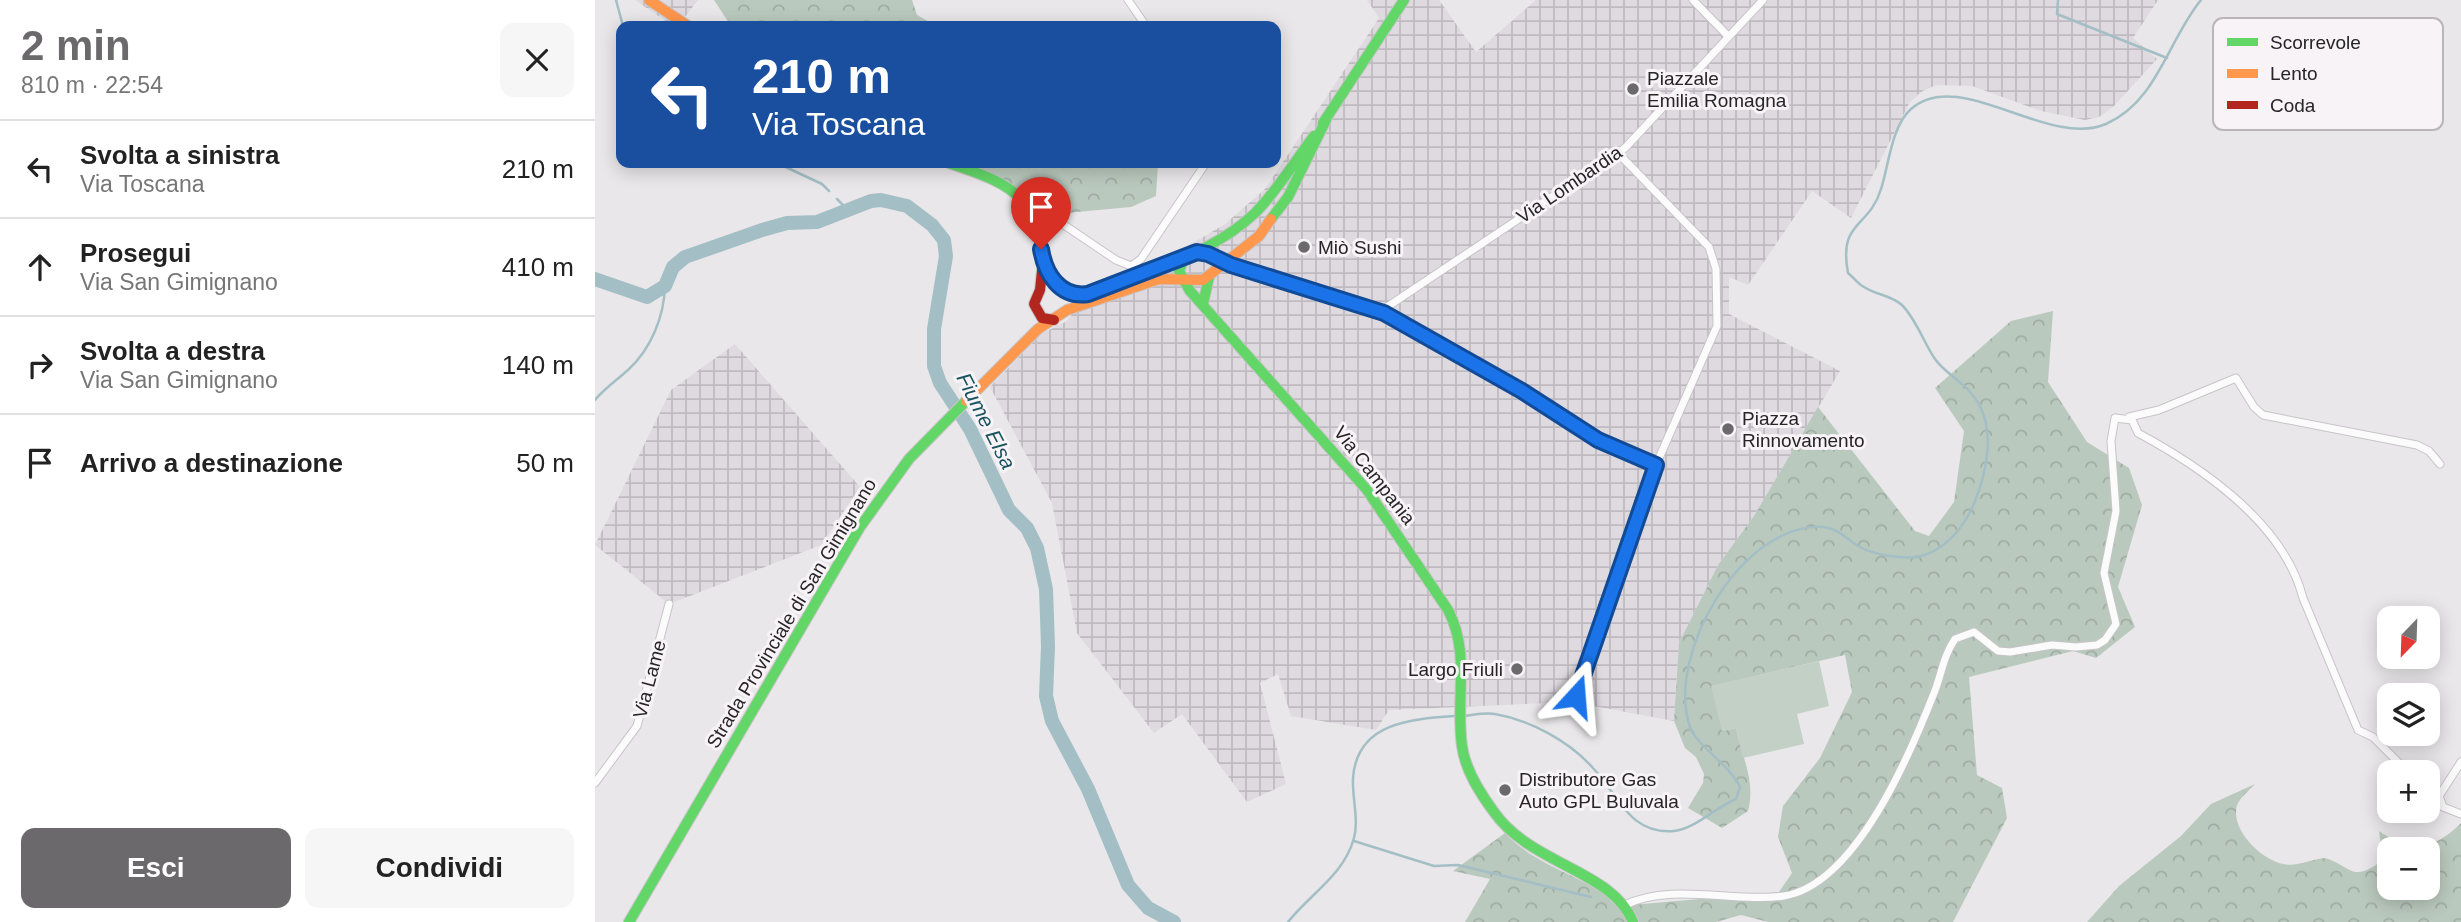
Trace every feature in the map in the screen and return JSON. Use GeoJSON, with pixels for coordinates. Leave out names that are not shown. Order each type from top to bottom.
{"type":"FeatureCollection","features":[{"type":"Feature","properties":{"kind":"main road"},"geometry":{"type":"LineString","coordinates":[[649,0],[680,21]]}},
{"type":"Feature","properties":{"kind":"main road"},"geometry":{"type":"LineString","coordinates":[[1040,290],[1049,286],[1088,294],[1197,252],[1254,215],[1326,120],[1404,0]]}},
{"type":"Feature","properties":{"kind":"main road"},"geometry":{"type":"LineString","coordinates":[[961,168],[996,182],[1028,206],[1037,226],[1043,259],[1040,290],[1034,299],[1035,309],[1042,318],[1054,320],[1067,310],[1148,281],[1197,282],[1209,277],[1275,218],[1303,171],[1326,120]]}},
{"type":"Feature","properties":{"kind":"main road"},"geometry":{"type":"LineString","coordinates":[[1197,252],[1227,263]]}},
{"type":"Feature","properties":{"kind":"main road"},"geometry":{"type":"LineString","coordinates":[[1185,257],[1178,271],[1185,282]]}},
{"type":"Feature","properties":{"kind":"main road"},"geometry":{"type":"LineString","coordinates":[[1043,259],[1068,301],[1067,310]]}},
{"type":"Feature","properties":{"kind":"main road"},"geometry":{"type":"LineString","coordinates":[[1203,303],[1209,277]]}},
{"type":"Feature","properties":{"kind":"main road","name":"Via Campania"},"geometry":{"type":"LineString","coordinates":[[1185,282],[1363,482],[1396,527],[1457,629],[1462,652],[1461,737],[1472,776],[1506,828],[1532,850],[1609,890],[1625,905]]}},
{"type":"Feature","properties":{"kind":"main road","name":"Strada Provinciale di San Gimignano"},"geometry":{"type":"LineString","coordinates":[[1021,344],[1035,309]]}},
{"type":"Feature","properties":{"kind":"main road","name":"Strada Provinciale di San Gimignano"},"geometry":{"type":"LineString","coordinates":[[629,922],[868,515],[909,459],[1021,344],[1038,329],[1054,320]]}},
{"type":"Feature","properties":{"kind":"main road","name":"Strada Provinciale di San Gimignano"},"geometry":{"type":"LineString","coordinates":[[622,922],[646,891]]}},
{"type":"Feature","properties":{"kind":"main road"},"geometry":{"type":"LineString","coordinates":[[1625,905],[1633,922]]}},
{"type":"Feature","properties":{"kind":"street"},"geometry":{"type":"LineString","coordinates":[[1128,0],[1143,21]]}},
{"type":"Feature","properties":{"kind":"street"},"geometry":{"type":"LineString","coordinates":[[1693,0],[1727,35]]}},
{"type":"Feature","properties":{"kind":"street","name":"Via Lombardia"},"geometry":{"type":"LineString","coordinates":[[1381,312],[1618,153],[1763,0]]}},
{"type":"Feature","properties":{"kind":"street"},"geometry":{"type":"LineString","coordinates":[[1576,696],[1656,465],[1716,331],[1717,276],[1709,247],[1618,153]]}},
{"type":"Feature","properties":{"kind":"street"},"geometry":{"type":"LineString","coordinates":[[1028,206],[1039,208],[1116,260],[1132,266],[1142,259],[1203,168]]}},
{"type":"Feature","properties":{"kind":"street"},"geometry":{"type":"LineString","coordinates":[[1227,263],[1381,312],[1522,391],[1598,440],[1656,465]]}},
{"type":"Feature","properties":{"kind":"street"},"geometry":{"type":"LineString","coordinates":[[1625,905],[1643,899],[1696,893],[1784,896],[1812,886],[1839,865],[1894,780],[1936,688],[1947,649],[1955,639],[1974,632],[1998,651],[2010,652],[2052,645],[2087,647],[2105,640],[2116,624],[2104,573],[2116,512],[2112,423],[2115,418],[2159,410],[2236,378],[2253,407],[2263,415],[2417,445],[2429,451],[2440,464]]}},
{"type":"Feature","properties":{"kind":"street"},"geometry":{"type":"LineString","coordinates":[[2129,417],[2138,433],[2221,488],[2270,534],[2298,577],[2303,598],[2354,723],[2358,730],[2373,737],[2396,760]]}},
{"type":"Feature","properties":{"kind":"street","name":"Via Lame"},"geometry":{"type":"LineString","coordinates":[[595,783],[637,726],[669,604]]}},
{"type":"Feature","properties":{"kind":"street"},"geometry":{"type":"LineString","coordinates":[[2443,807],[2439,796],[2461,761]]}},
{"type":"Feature","properties":{"kind":"street"},"geometry":{"type":"LineString","coordinates":[[2440,804],[2461,814]]}},
{"type":"Feature","properties":{"kind":"shaded area"},"geometry":{"type":"Polygon","coordinates":[[[635,0],[698,0],[682,21],[666,21],[635,0]]]}},
{"type":"Feature","properties":{"kind":"shaded area"},"geometry":{"type":"Polygon","coordinates":[[[1367,0],[1439,0],[1476,52],[1536,0],[2158,0],[2133,38],[2157,59],[2113,107],[2099,117],[2085,120],[2041,111],[1972,86],[1936,85],[1921,92],[1910,102],[1851,218],[1812,191],[1748,285],[1729,277],[1729,314],[1840,371],[1754,516],[1718,565],[1679,643],[1674,721],[1572,702],[1389,710],[1376,730],[1291,716],[1278,674],[1260,683],[1286,784],[1247,802],[1182,714],[1154,733],[1077,633],[1052,503],[990,387],[1041,334],[1067,321],[1092,287],[1188,246],[1225,224],[1265,189],[1379,18],[1367,0]]]}},
{"type":"Feature","properties":{"kind":"shaded area"},"geometry":{"type":"Polygon","coordinates":[[[735,344],[860,487],[821,545],[669,604],[595,545],[671,390],[735,344]]]}},
{"type":"Feature","properties":{"kind":"shaded area"},"geometry":{"type":"Polygon","coordinates":[[[1819,661],[1829,706],[1797,714],[1804,744],[1743,758],[1736,728],[1722,731],[1711,686],[1819,661]]]}},
{"type":"Feature","properties":{"kind":"green space"},"geometry":{"type":"Polygon","coordinates":[[[714,0],[912,0],[917,15],[928,21],[728,21],[714,0]]]}},
{"type":"Feature","properties":{"kind":"green space"},"geometry":{"type":"Polygon","coordinates":[[[976,168],[1158,168],[1156,196],[1131,207],[1066,213],[976,168]]]}},
{"type":"Feature","properties":{"kind":"green space"},"geometry":{"type":"Polygon","coordinates":[[[2053,311],[2048,382],[2087,442],[2129,468],[2142,505],[2118,587],[2135,627],[2096,658],[2073,651],[1969,677],[1977,775],[2002,788],[2007,818],[1953,922],[1768,922],[1741,915],[1716,922],[1465,922],[1490,879],[1453,871],[1505,833],[1532,855],[1592,886],[1620,906],[1779,892],[1792,873],[1778,837],[1783,806],[1820,758],[1852,692],[1845,655],[1712,686],[1723,731],[1736,728],[1750,790],[1748,811],[1722,828],[1688,808],[1703,783],[1704,774],[1696,757],[1685,748],[1674,721],[1679,643],[1718,565],[1754,516],[1818,407],[1915,531],[1929,536],[1954,502],[1964,431],[1935,388],[2011,321],[2053,311]]]}},
{"type":"Feature","properties":{"kind":"green space"},"geometry":{"type":"Polygon","coordinates":[[[2255,784],[2237,806],[2237,819],[2244,836],[2267,857],[2283,864],[2325,858],[2358,872],[2377,864],[2377,900],[2440,900],[2440,840],[2461,823],[2461,922],[2087,922],[2119,886],[2181,836],[2211,804],[2255,784]]]}},
{"type":"Feature","properties":{"kind":"waterway"},"geometry":{"type":"LineString","coordinates":[[616,0],[622,21]]}},
{"type":"Feature","properties":{"kind":"waterway"},"geometry":{"type":"LineString","coordinates":[[2058,0],[2057,14],[2167,58]]}},
{"type":"Feature","properties":{"kind":"waterway"},"geometry":{"type":"LineString","coordinates":[[1463,716],[1495,714],[1522,721],[1548,733],[1583,758],[1635,820],[1659,831],[1674,831],[1690,826],[1736,799],[1740,787],[1735,778],[1693,734],[1685,698],[1689,665],[1700,631],[1717,598],[1739,569],[1765,546],[1793,531],[1823,527],[1843,535],[1866,550],[1880,554],[1895,557],[1917,557],[1926,554],[1951,539],[1973,506],[1983,478],[1988,447],[1979,404],[1935,359],[1912,317],[1902,305],[1862,286],[1848,273],[1847,243],[1856,226],[1876,202],[1891,147],[1904,117],[1911,109],[1931,98],[1954,97],[1979,101],[2058,126],[2083,129],[2106,124],[2123,114],[2150,86],[2201,0]]}},
{"type":"Feature","properties":{"kind":"waterway"},"geometry":{"type":"LineString","coordinates":[[788,168],[822,184],[829,191]]}},
{"type":"Feature","properties":{"kind":"waterway"},"geometry":{"type":"LineString","coordinates":[[837,199],[850,212]]}},
{"type":"Feature","properties":{"kind":"waterway","name":"Fiume Elsa"},"geometry":{"type":"LineString","coordinates":[[595,279],[647,297],[665,286],[673,267],[685,257],[787,223],[817,222],[871,201],[881,200],[907,206],[932,225],[944,240],[946,256],[934,329],[934,366],[940,383],[970,429],[1009,510],[1027,528],[1037,548],[1046,589],[1046,696],[1052,721],[1088,789],[1128,885],[1148,908],[1174,922]]}},
{"type":"Feature","properties":{"kind":"waterway"},"geometry":{"type":"LineString","coordinates":[[595,400],[636,362],[650,342],[659,321],[665,286]]}},
{"type":"Feature","properties":{"kind":"waterway"},"geometry":{"type":"LineString","coordinates":[[1288,922],[1335,873],[1349,851],[1356,824],[1353,778],[1357,759],[1365,745],[1389,727],[1422,719],[1456,716]]}},
{"type":"Feature","properties":{"kind":"waterway"},"geometry":{"type":"LineString","coordinates":[[1354,841],[1434,866],[1458,865],[1591,897]]}},
{"type":"Feature","properties":{"kind":"traffic: fast"},"geometry":{"type":"LineString","coordinates":[[1323,123],[1404,0]]}},
{"type":"Feature","properties":{"kind":"traffic: fast"},"geometry":{"type":"LineString","coordinates":[[1271,219],[1288,197],[1326,120]]}},
{"type":"Feature","properties":{"kind":"traffic: fast"},"geometry":{"type":"LineString","coordinates":[[963,168],[1010,189],[1026,204],[1034,217],[1044,257],[1054,280],[1081,295],[1173,262],[1237,228],[1271,195],[1314,136]]}},
{"type":"Feature","properties":{"kind":"traffic: fast"},"geometry":{"type":"LineString","coordinates":[[1185,256],[1179,271],[1190,291],[1367,490],[1448,610],[1455,627],[1461,660],[1460,728],[1464,755],[1474,781],[1494,812],[1510,830],[1528,844],[1608,890],[1623,905],[1633,922]]}},
{"type":"Feature","properties":{"kind":"traffic: fast"},"geometry":{"type":"LineString","coordinates":[[1203,304],[1209,277]]}},
{"type":"Feature","properties":{"kind":"traffic: fast"},"geometry":{"type":"LineString","coordinates":[[629,922],[860,527],[909,459],[966,401]]}},
{"type":"Feature","properties":{"kind":"traffic: slow"},"geometry":{"type":"LineString","coordinates":[[649,0],[680,21]]}},
{"type":"Feature","properties":{"kind":"traffic: slow"},"geometry":{"type":"LineString","coordinates":[[966,401],[1038,329],[1067,310],[1159,279],[1203,280],[1259,236],[1271,219]]}},
{"type":"Feature","properties":{"kind":"traffic: slow"},"geometry":{"type":"LineString","coordinates":[[1197,252],[1226,263]]}},
{"type":"Feature","properties":{"kind":"traffic: jam"},"geometry":{"type":"LineString","coordinates":[[1043,261],[1040,290],[1034,304],[1042,318],[1054,320]]}},
{"type":"Feature","properties":{"kind":"place","name":"Piazzale Emilia Romagna"},"geometry":{"type":"Point","coordinates":[1633,89]}},
{"type":"Feature","properties":{"kind":"place","name":"Miò Sushi"},"geometry":{"type":"Point","coordinates":[1304,247]}},
{"type":"Feature","properties":{"kind":"place","name":"Piazza Rinnovamento"},"geometry":{"type":"Point","coordinates":[1728,429]}},
{"type":"Feature","properties":{"kind":"place","name":"Largo Friuli"},"geometry":{"type":"Point","coordinates":[1517,669]}},
{"type":"Feature","properties":{"kind":"place","name":"Distributore Gas Auto GPL Buluvala"},"geometry":{"type":"Point","coordinates":[1505,790]}},
{"type":"Feature","properties":{"kind":"route"},"geometry":{"type":"LineString","coordinates":[[1041,249],[1047,269],[1059,287],[1065,292],[1081,295],[1197,252],[1379,310],[1522,391],[1598,440],[1656,465],[1576,696]]}}]}
